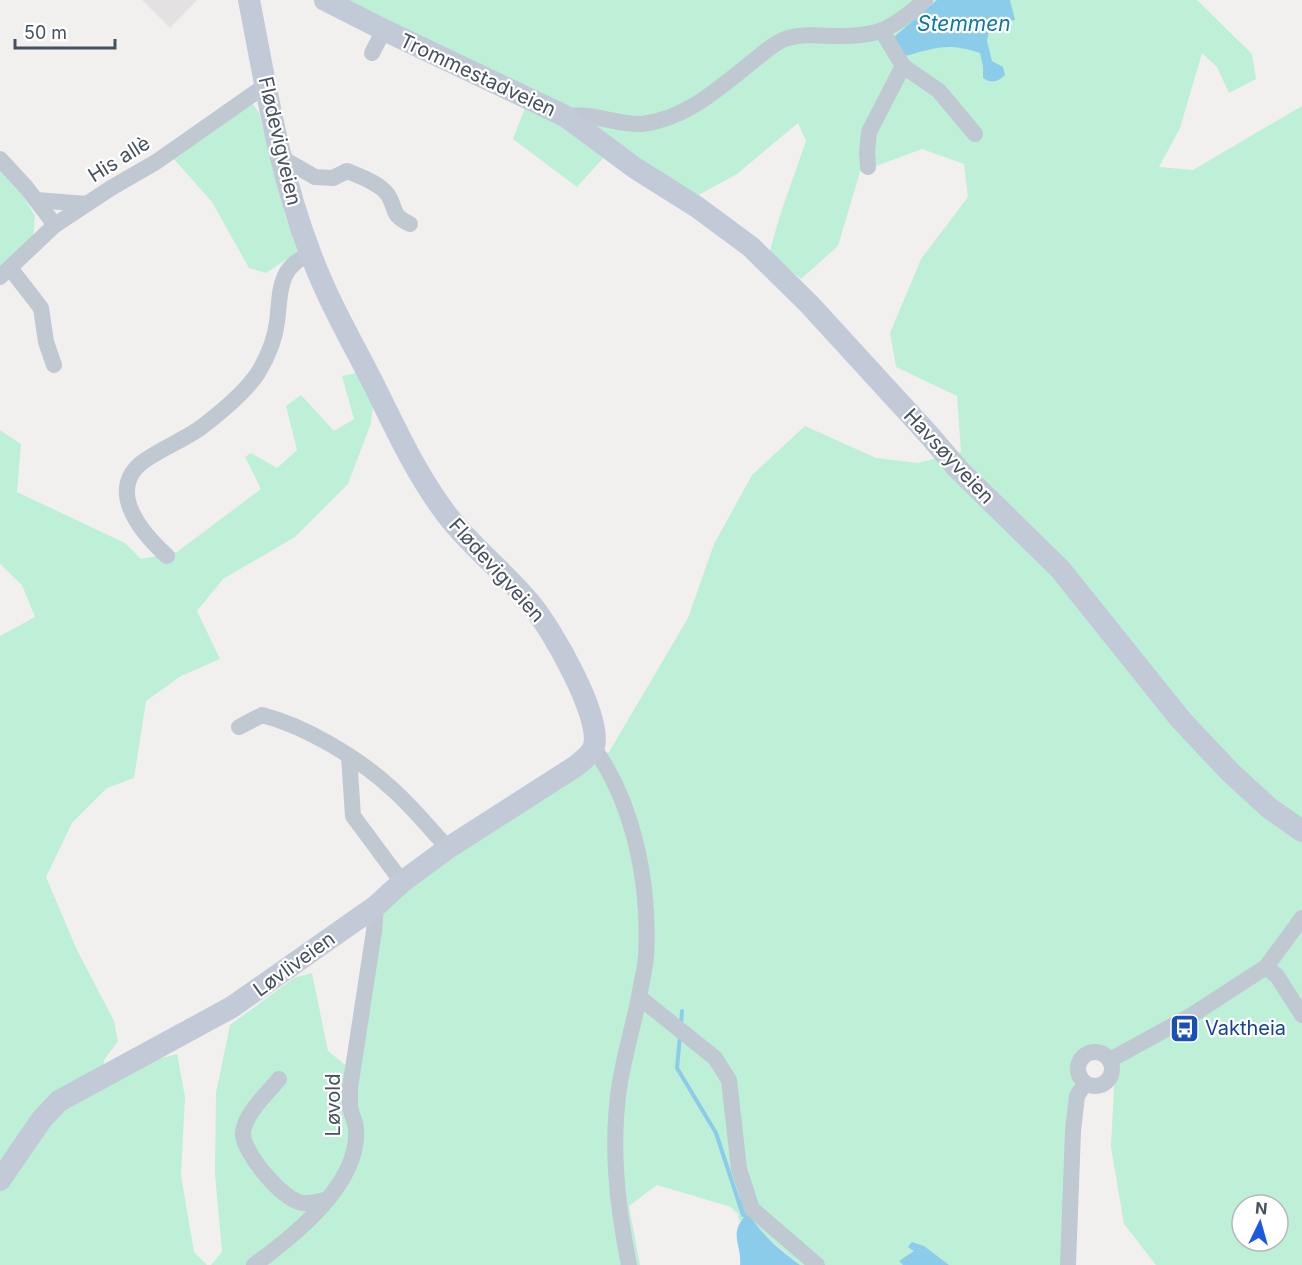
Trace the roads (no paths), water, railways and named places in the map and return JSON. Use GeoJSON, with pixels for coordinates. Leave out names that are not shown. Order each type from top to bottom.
{"type":"FeatureCollection","features":[{"type":"Feature","properties":{"kind":"main road","name":"Flødevigveien"},"geometry":{"type":"LineString","coordinates":[[249,0],[280,157],[310,254],[321,280],[402,442],[430,490],[463,535],[517,587],[553,634],[592,719],[596,734],[594,748]]}},
{"type":"Feature","properties":{"kind":"main road","name":"Trommestadveien"},"geometry":{"type":"LineString","coordinates":[[325,0],[565,116]]}},
{"type":"Feature","properties":{"kind":"main road","name":"Havsøyveien"},"geometry":{"type":"LineString","coordinates":[[565,116],[650,178],[725,227],[784,277],[958,469],[1060,569],[1181,720],[1269,808],[1302,831]]}},
{"type":"Feature","properties":{"kind":"main road","name":"Løvliveien"},"geometry":{"type":"LineString","coordinates":[[0,1180],[42,1119],[59,1101],[232,1007],[376,906],[402,882],[448,848],[576,766],[594,748]]}},
{"type":"Feature","properties":{"kind":"street","name":"Trommestadveien"},"geometry":{"type":"LineString","coordinates":[[565,116],[586,116],[640,124],[674,117],[708,97],[784,39],[808,35],[846,36],[882,32],[908,15],[925,0]]}},
{"type":"Feature","properties":{"kind":"street"},"geometry":{"type":"LineString","coordinates":[[372,53],[384,30]]}},
{"type":"Feature","properties":{"kind":"street"},"geometry":{"type":"LineString","coordinates":[[882,32],[903,66],[939,92],[975,134]]}},
{"type":"Feature","properties":{"kind":"street"},"geometry":{"type":"LineString","coordinates":[[868,166],[869,132],[903,66]]}},
{"type":"Feature","properties":{"kind":"street","name":"His allè"},"geometry":{"type":"LineString","coordinates":[[5,273],[56,225],[156,162],[266,85]]}},
{"type":"Feature","properties":{"kind":"street"},"geometry":{"type":"LineString","coordinates":[[280,157],[315,177],[333,178],[347,171],[361,177],[382,189],[389,196],[395,213],[401,220],[410,224]]}},
{"type":"Feature","properties":{"kind":"street"},"geometry":{"type":"LineString","coordinates":[[0,159],[56,225]]}},
{"type":"Feature","properties":{"kind":"street"},"geometry":{"type":"LineString","coordinates":[[36,200],[87,204]]}},
{"type":"Feature","properties":{"kind":"street"},"geometry":{"type":"LineString","coordinates":[[167,556],[136,523],[129,506],[127,493],[130,479],[142,463],[199,429],[250,384],[266,359],[273,339],[282,280],[296,260],[310,254]]}},
{"type":"Feature","properties":{"kind":"street"},"geometry":{"type":"LineString","coordinates":[[5,273],[41,308],[46,342],[54,365]]}},
{"type":"Feature","properties":{"kind":"street"},"geometry":{"type":"LineString","coordinates":[[239,727],[262,715],[286,721],[349,756],[390,787],[448,848]]}},
{"type":"Feature","properties":{"kind":"street","name":"Flødevigveien"},"geometry":{"type":"LineString","coordinates":[[594,748],[604,763],[627,814],[640,866],[645,906],[646,957],[620,1083],[615,1146],[618,1209],[629,1265]]}},
{"type":"Feature","properties":{"kind":"street"},"geometry":{"type":"LineString","coordinates":[[349,756],[353,816],[402,882]]}},
{"type":"Feature","properties":{"kind":"street","name":"Løvold"},"geometry":{"type":"LineString","coordinates":[[254,1265],[302,1228],[339,1184],[353,1157],[356,1129],[350,1108],[350,1088],[376,906]]}},
{"type":"Feature","properties":{"kind":"street"},"geometry":{"type":"LineString","coordinates":[[1110,1060],[1192,1015],[1266,966],[1302,918]]}},
{"type":"Feature","properties":{"kind":"street"},"geometry":{"type":"LineString","coordinates":[[1266,966],[1277,976],[1302,1015]]}},
{"type":"Feature","properties":{"kind":"street"},"geometry":{"type":"LineString","coordinates":[[639,997],[716,1058],[729,1080],[734,1108],[739,1169],[752,1209],[818,1265]]}},
{"type":"Feature","properties":{"kind":"street"},"geometry":{"type":"LineString","coordinates":[[1096,1052],[1110,1060],[1112,1071],[1107,1082],[1096,1086],[1085,1083],[1081,1079],[1078,1069],[1081,1058],[1085,1054],[1096,1052]]}},
{"type":"Feature","properties":{"kind":"street"},"geometry":{"type":"LineString","coordinates":[[279,1079],[249,1116],[243,1134],[249,1153],[284,1194],[302,1203],[326,1200]]}},
{"type":"Feature","properties":{"kind":"street"},"geometry":{"type":"LineString","coordinates":[[1068,1265],[1073,1131],[1077,1096],[1085,1083]]}},
{"type":"Feature","properties":{"kind":"water","name":"Stemmen"},"geometry":{"type":"Polygon","coordinates":[[[937,0],[1010,0],[1015,20],[990,25],[987,41],[992,61],[1003,67],[1005,75],[997,81],[986,80],[983,78],[980,53],[959,48],[942,47],[905,56],[894,37],[937,0]]]}},
{"type":"Feature","properties":{"kind":"water"},"geometry":{"type":"Polygon","coordinates":[[[741,1198],[752,1219],[766,1236],[800,1265],[740,1265],[737,1229],[744,1217],[739,1202],[741,1198]]]}},
{"type":"Feature","properties":{"kind":"water"},"geometry":{"type":"Polygon","coordinates":[[[912,1242],[924,1246],[949,1265],[903,1265],[899,1261],[914,1251],[908,1247],[912,1242]]]}},
{"type":"Feature","properties":{"kind":"waterway"},"geometry":{"type":"LineString","coordinates":[[681,1025],[682,1011]]}},
{"type":"Feature","properties":{"kind":"waterway"},"geometry":{"type":"LineString","coordinates":[[680,1036],[677,1068],[716,1133],[743,1215]]}},
{"type":"Feature","properties":{"kind":"place","name":"Vaktheia"},"geometry":{"type":"Point","coordinates":[1184,1028]}}]}
